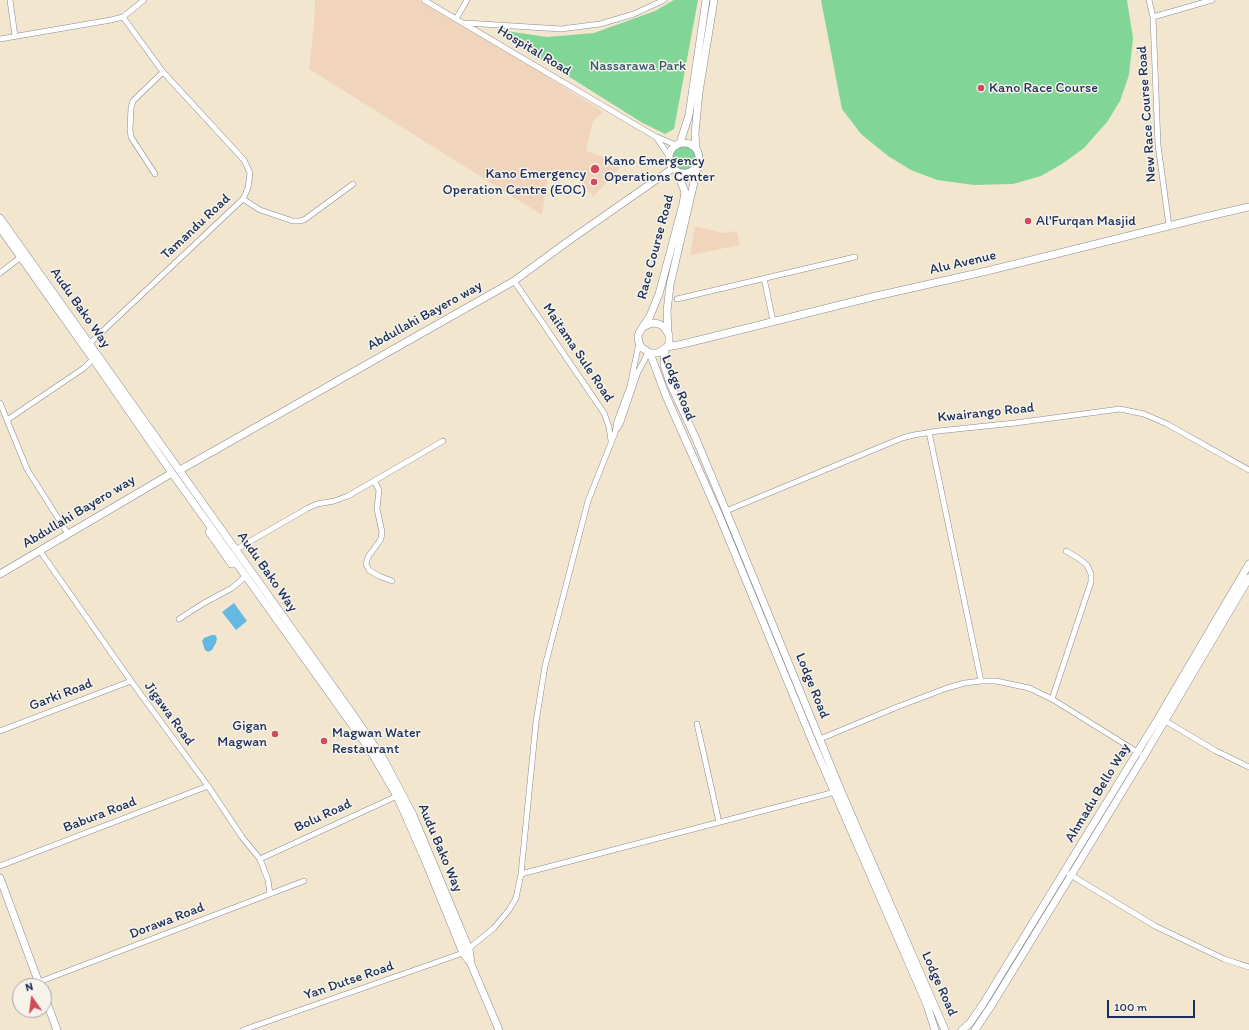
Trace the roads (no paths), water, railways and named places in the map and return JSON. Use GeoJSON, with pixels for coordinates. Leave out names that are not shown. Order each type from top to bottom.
{"type":"FeatureCollection","features":[{"type":"Feature","properties":{"kind":"street"},"geometry":{"type":"LineString","coordinates":[[10,0],[15,36]]}},
{"type":"Feature","properties":{"kind":"street"},"geometry":{"type":"LineString","coordinates":[[0,39],[123,17],[144,0]]}},
{"type":"Feature","properties":{"kind":"street","name":"Hospital Road"},"geometry":{"type":"LineString","coordinates":[[424,0],[656,137],[669,156]]}},
{"type":"Feature","properties":{"kind":"street"},"geometry":{"type":"LineString","coordinates":[[456,19],[467,0]]}},
{"type":"Feature","properties":{"kind":"street","name":"Hospital Road"},"geometry":{"type":"LineString","coordinates":[[464,23],[561,29],[600,24],[634,14],[664,0]]}},
{"type":"Feature","properties":{"kind":"street"},"geometry":{"type":"LineString","coordinates":[[706,0],[689,115],[678,144],[672,149],[669,156],[669,161],[675,170],[682,173],[688,173],[697,167],[700,157],[696,148],[699,92],[714,0]]}},
{"type":"Feature","properties":{"kind":"street","name":"New Race Course Road"},"geometry":{"type":"LineString","coordinates":[[1149,0],[1153,17],[1158,145],[1169,226]]}},
{"type":"Feature","properties":{"kind":"street"},"geometry":{"type":"LineString","coordinates":[[1153,17],[1212,0]]}},
{"type":"Feature","properties":{"kind":"street","name":"Tamandu Road"},"geometry":{"type":"LineString","coordinates":[[87,345],[243,199],[248,188],[250,173],[244,160],[163,72],[123,17]]}},
{"type":"Feature","properties":{"kind":"street"},"geometry":{"type":"LineString","coordinates":[[155,174],[131,137],[131,108],[133,101],[163,72]]}},
{"type":"Feature","properties":{"kind":"street"},"geometry":{"type":"LineString","coordinates":[[656,137],[678,144],[687,143],[696,148]]}},
{"type":"Feature","properties":{"kind":"street","name":"Race Course Road"},"geometry":{"type":"LineString","coordinates":[[669,335],[666,311],[670,285],[699,161]]}},
{"type":"Feature","properties":{"kind":"street","name":"Race Course Road"},"geometry":{"type":"LineString","coordinates":[[642,328],[650,316],[659,294],[683,204],[685,192],[675,170]]}},
{"type":"Feature","properties":{"kind":"street","name":"Abdullahi Bayero way"},"geometry":{"type":"LineString","coordinates":[[180,470],[514,281],[567,242],[675,170]]}},
{"type":"Feature","properties":{"kind":"street"},"geometry":{"type":"LineString","coordinates":[[243,199],[260,210],[293,221],[299,221],[304,220],[353,184]]}},
{"type":"Feature","properties":{"kind":"street","name":"Alu Avenue"},"geometry":{"type":"LineString","coordinates":[[666,348],[1249,207]]}},
{"type":"Feature","properties":{"kind":"street","name":"Audu Bako Way"},"geometry":{"type":"LineString","coordinates":[[0,218],[87,345],[93,359],[172,473],[354,725],[370,750],[397,796],[466,951]]}},
{"type":"Feature","properties":{"kind":"street","name":"Audu Bako Way"},"geometry":{"type":"LineString","coordinates":[[0,228],[180,470],[384,760],[413,815],[471,964],[499,1030]]}},
{"type":"Feature","properties":{"kind":"street"},"geometry":{"type":"LineString","coordinates":[[0,272],[21,257]]}},
{"type":"Feature","properties":{"kind":"street"},"geometry":{"type":"LineString","coordinates":[[677,299],[855,257]]}},
{"type":"Feature","properties":{"kind":"street"},"geometry":{"type":"LineString","coordinates":[[764,278],[773,321]]}},
{"type":"Feature","properties":{"kind":"street","name":"Maitama Sule Road"},"geometry":{"type":"LineString","coordinates":[[514,281],[604,413],[609,427],[612,443]]}},
{"type":"Feature","properties":{"kind":"street"},"geometry":{"type":"LineString","coordinates":[[466,951],[494,928],[510,910],[516,898],[521,874],[536,722],[545,666],[588,501],[612,443],[617,421],[630,386],[640,333],[642,328],[647,324],[659,324],[664,327],[669,335],[684,344]]}},
{"type":"Feature","properties":{"kind":"street"},"geometry":{"type":"LineString","coordinates":[[639,342],[642,348],[649,353],[658,353],[666,348],[669,335]]}},
{"type":"Feature","properties":{"kind":"street","name":"Lodge Road"},"geometry":{"type":"LineString","coordinates":[[666,348],[664,364],[670,383],[726,511],[847,805],[945,1030]]}},
{"type":"Feature","properties":{"kind":"street"},"geometry":{"type":"LineString","coordinates":[[615,433],[621,422],[638,372],[649,353]]}},
{"type":"Feature","properties":{"kind":"street","name":"Lodge Road"},"geometry":{"type":"LineString","coordinates":[[649,353],[666,396],[719,515],[835,792],[927,1005],[935,1030]]}},
{"type":"Feature","properties":{"kind":"street"},"geometry":{"type":"LineString","coordinates":[[7,420],[84,368],[93,359]]}},
{"type":"Feature","properties":{"kind":"street"},"geometry":{"type":"LineString","coordinates":[[0,403],[27,469],[68,534]]}},
{"type":"Feature","properties":{"kind":"street","name":"Kwairango Road"},"geometry":{"type":"LineString","coordinates":[[726,511],[902,438],[929,432],[1120,409],[1144,414],[1168,424],[1249,470]]}},
{"type":"Feature","properties":{"kind":"street"},"geometry":{"type":"LineString","coordinates":[[929,432],[981,681]]}},
{"type":"Feature","properties":{"kind":"street"},"geometry":{"type":"LineString","coordinates":[[235,550],[308,508],[317,504],[339,500],[443,440]]}},
{"type":"Feature","properties":{"kind":"street","name":"Abdullahi Bayero way"},"geometry":{"type":"LineString","coordinates":[[0,574],[172,473]]}},
{"type":"Feature","properties":{"kind":"street"},"geometry":{"type":"LineString","coordinates":[[374,481],[379,490],[377,509],[382,532],[381,539],[368,557],[366,564],[369,570],[392,582]]}},
{"type":"Feature","properties":{"kind":"street","name":"Jigawa Road"},"geometry":{"type":"LineString","coordinates":[[40,551],[131,681],[208,786],[242,837],[260,859],[268,880],[270,894]]}},
{"type":"Feature","properties":{"kind":"street"},"geometry":{"type":"LineString","coordinates":[[1052,699],[1091,582],[1091,574],[1088,565],[1066,551]]}},
{"type":"Feature","properties":{"kind":"street","name":"Ahmadu Bello Way"},"geometry":{"type":"LineString","coordinates":[[1162,719],[1249,564]]}},
{"type":"Feature","properties":{"kind":"street"},"geometry":{"type":"LineString","coordinates":[[179,619],[232,588],[246,576]]}},
{"type":"Feature","properties":{"kind":"street","name":"Ahmadu Bello Way"},"geometry":{"type":"LineString","coordinates":[[962,1030],[976,1015],[1042,915],[1249,578]]}},
{"type":"Feature","properties":{"kind":"street","name":"Garki Road"},"geometry":{"type":"LineString","coordinates":[[0,731],[131,681]]}},
{"type":"Feature","properties":{"kind":"street"},"geometry":{"type":"LineString","coordinates":[[820,739],[947,688],[965,683],[996,681],[1029,688],[1052,699],[1141,754]]}},
{"type":"Feature","properties":{"kind":"street"},"geometry":{"type":"LineString","coordinates":[[1162,719],[1216,751],[1249,767]]}},
{"type":"Feature","properties":{"kind":"street"},"geometry":{"type":"LineString","coordinates":[[697,724],[719,822]]}},
{"type":"Feature","properties":{"kind":"street","name":"Babura Road"},"geometry":{"type":"LineString","coordinates":[[0,866],[208,786]]}},
{"type":"Feature","properties":{"kind":"street"},"geometry":{"type":"LineString","coordinates":[[521,874],[835,792]]}},
{"type":"Feature","properties":{"kind":"street","name":"Bolu Road"},"geometry":{"type":"LineString","coordinates":[[260,859],[397,796]]}},
{"type":"Feature","properties":{"kind":"street"},"geometry":{"type":"LineString","coordinates":[[1068,873],[1155,926],[1224,959],[1249,967]]}},
{"type":"Feature","properties":{"kind":"street"},"geometry":{"type":"LineString","coordinates":[[0,878],[38,978]]}},
{"type":"Feature","properties":{"kind":"street","name":"Dorawa Road"},"geometry":{"type":"LineString","coordinates":[[52,979],[304,881]]}},
{"type":"Feature","properties":{"kind":"street","name":"Ahmadu Bello Way"},"geometry":{"type":"LineString","coordinates":[[975,1030],[993,1003],[1042,915]]}},
{"type":"Feature","properties":{"kind":"street","name":"Yan Dutse Road"},"geometry":{"type":"LineString","coordinates":[[243,1030],[466,951]]}},
{"type":"Feature","properties":{"kind":"street"},"geometry":{"type":"LineString","coordinates":[[52,1017],[57,1030]]}},
{"type":"Feature","properties":{"kind":"water"},"geometry":{"type":"Polygon","coordinates":[[[234,603],[247,621],[236,630],[222,612],[234,603]]]}},
{"type":"Feature","properties":{"kind":"water"},"geometry":{"type":"Polygon","coordinates":[[[215,635],[217,638],[216,643],[212,650],[208,652],[205,650],[202,641],[204,638],[215,635]]]}},
{"type":"Feature","properties":{"kind":"place","name":"Kano Race Course"},"geometry":{"type":"Point","coordinates":[981,88]}},
{"type":"Feature","properties":{"kind":"place","name":"Kano Emergency Operations Center"},"geometry":{"type":"Point","coordinates":[595,169]}},
{"type":"Feature","properties":{"kind":"place","name":"Kano Emergency Operation Centre (EOC)"},"geometry":{"type":"Point","coordinates":[594,182]}},
{"type":"Feature","properties":{"kind":"place","name":"Al'Furqan Masjid"},"geometry":{"type":"Point","coordinates":[1028,221]}},
{"type":"Feature","properties":{"kind":"place","name":"Gigan Magwan"},"geometry":{"type":"Point","coordinates":[275,734]}},
{"type":"Feature","properties":{"kind":"place","name":"Magwan Water Restaurant"},"geometry":{"type":"Point","coordinates":[324,741]}},
{"type":"Feature","properties":{"kind":"park label","name":"Nassarawa Park"},"geometry":{"type":"Point","coordinates":[638,66]}}]}
